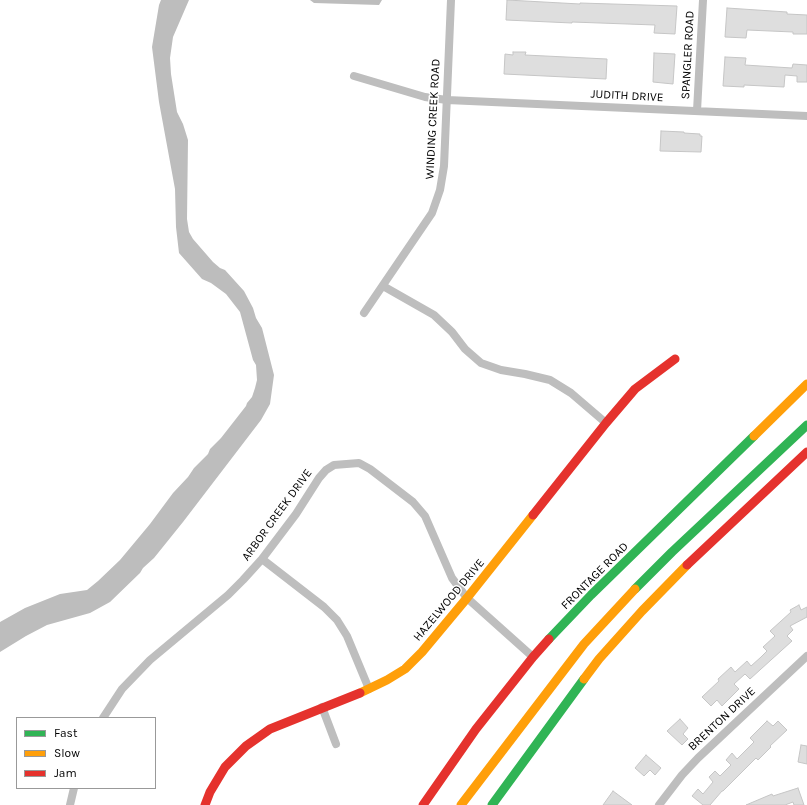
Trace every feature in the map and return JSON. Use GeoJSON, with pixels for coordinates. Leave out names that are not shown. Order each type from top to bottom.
{"type":"FeatureCollection","features":[{"type":"Feature","properties":{"kind":"main road","name":"HAZELWOOD DRIVE"},"geometry":{"type":"LineString","coordinates":[[205,805],[210,792],[225,767],[246,746],[270,729],[369,689],[387,680],[405,668],[422,652],[635,389],[675,359]]}},
{"type":"Feature","properties":{"kind":"main road","name":"FRONTAGE ROAD"},"geometry":{"type":"LineString","coordinates":[[422,805],[476,729],[533,657],[591,595],[807,384]]}},
{"type":"Feature","properties":{"kind":"main road"},"geometry":{"type":"LineString","coordinates":[[461,805],[584,644],[627,597],[672,552],[807,425]]}},
{"type":"Feature","properties":{"kind":"main road"},"geometry":{"type":"LineString","coordinates":[[492,805],[608,648],[686,566],[807,452]]}},
{"type":"Feature","properties":{"kind":"street","name":"WINDING CREEK ROAD"},"geometry":{"type":"LineString","coordinates":[[364,313],[432,214],[440,190],[444,166],[451,0]]}},
{"type":"Feature","properties":{"kind":"street","name":"SPANGLER ROAD"},"geometry":{"type":"LineString","coordinates":[[697,111],[703,0]]}},
{"type":"Feature","properties":{"kind":"street","name":"JUDITH DRIVE"},"geometry":{"type":"LineString","coordinates":[[354,76],[425,97],[447,100],[807,116]]}},
{"type":"Feature","properties":{"kind":"street"},"geometry":{"type":"LineString","coordinates":[[383,286],[434,315],[452,332],[465,349],[481,363],[501,370],[550,380],[572,393],[606,423]]}},
{"type":"Feature","properties":{"kind":"street","name":"ARBOR CREEK DRIVE"},"geometry":{"type":"LineString","coordinates":[[104,717],[122,690],[150,660],[228,595],[243,580],[262,559],[296,514],[319,478],[326,470],[334,465],[358,463],[370,469],[413,502],[425,516],[452,578],[467,598],[533,657]]}},
{"type":"Feature","properties":{"kind":"street"},"geometry":{"type":"LineString","coordinates":[[262,559],[324,607],[337,620],[347,636],[369,689]]}},
{"type":"Feature","properties":{"kind":"street","name":"BRENTON DRIVE"},"geometry":{"type":"LineString","coordinates":[[659,805],[682,775],[698,758],[807,656]]}},
{"type":"Feature","properties":{"kind":"street"},"geometry":{"type":"LineString","coordinates":[[322,707],[336,744]]}},
{"type":"Feature","properties":{"kind":"street"},"geometry":{"type":"LineString","coordinates":[[70,805],[74,789]]}},
{"type":"Feature","properties":{"kind":"shaded area"},"geometry":{"type":"Polygon","coordinates":[[[161,0],[189,0],[173,37],[170,58],[177,112],[188,140],[187,219],[189,232],[193,239],[213,262],[225,270],[244,291],[253,308],[256,318],[262,328],[274,375],[270,404],[261,420],[154,558],[110,602],[90,613],[47,625],[0,652],[0,622],[25,608],[60,594],[87,590],[120,560],[173,493],[208,454],[210,449],[221,438],[246,406],[252,397],[257,380],[256,365],[253,360],[240,312],[226,294],[211,283],[202,279],[179,253],[176,227],[175,189],[159,102],[152,47],[161,0]]]}},
{"type":"Feature","properties":{"kind":"shaded area"},"geometry":{"type":"Polygon","coordinates":[[[310,0],[382,0],[379,5],[314,3],[310,0]]]}},
{"type":"Feature","properties":{"kind":"building"},"geometry":{"type":"Polygon","coordinates":[[[507,0],[580,4],[677,6],[675,34],[654,33],[655,25],[506,20],[507,0]]]}},
{"type":"Feature","properties":{"kind":"building"},"geometry":{"type":"Polygon","coordinates":[[[727,8],[787,12],[787,14],[807,15],[807,34],[747,30],[746,38],[725,37],[727,8]]]}},
{"type":"Feature","properties":{"kind":"building"},"geometry":{"type":"Polygon","coordinates":[[[513,52],[526,52],[525,55],[607,59],[606,79],[504,74],[505,54],[513,55],[513,52]]]}},
{"type":"Feature","properties":{"kind":"building"},"geometry":{"type":"Polygon","coordinates":[[[654,53],[675,54],[673,84],[653,82],[654,53]]]}},
{"type":"Feature","properties":{"kind":"building"},"geometry":{"type":"Polygon","coordinates":[[[725,57],[746,58],[745,65],[792,68],[793,64],[807,65],[807,82],[797,82],[797,76],[785,75],[784,87],[744,85],[744,87],[723,86],[725,57]]]}},
{"type":"Feature","properties":{"kind":"building"},"geometry":{"type":"Polygon","coordinates":[[[661,131],[700,134],[700,136],[702,136],[701,152],[660,151],[661,131]]]}},
{"type":"Feature","properties":{"kind":"building"},"geometry":{"type":"Polygon","coordinates":[[[799,605],[801,610],[807,607],[807,617],[790,626],[793,630],[787,636],[792,641],[750,679],[745,674],[734,684],[739,689],[722,706],[717,700],[711,706],[702,697],[731,667],[735,672],[747,661],[751,666],[761,657],[767,651],[763,647],[775,636],[770,631],[791,612],[790,610],[799,605]]]}},
{"type":"Feature","properties":{"kind":"building"},"geometry":{"type":"Polygon","coordinates":[[[680,719],[688,728],[683,734],[688,739],[682,745],[667,731],[680,719]]]}},
{"type":"Feature","properties":{"kind":"building"},"geometry":{"type":"Polygon","coordinates":[[[767,721],[773,726],[778,721],[787,730],[758,760],[756,758],[722,791],[710,805],[703,805],[692,796],[698,789],[703,794],[713,782],[709,777],[715,771],[720,776],[731,765],[726,760],[732,753],[737,759],[754,742],[750,738],[767,721]]]}},
{"type":"Feature","properties":{"kind":"building"},"geometry":{"type":"Polygon","coordinates":[[[801,745],[807,746],[807,764],[798,762],[801,745]]]}},
{"type":"Feature","properties":{"kind":"building"},"geometry":{"type":"Polygon","coordinates":[[[646,755],[661,768],[655,775],[650,770],[644,776],[635,768],[646,755]]]}},
{"type":"Feature","properties":{"kind":"building"},"geometry":{"type":"Polygon","coordinates":[[[798,788],[804,805],[794,805],[793,802],[785,805],[746,805],[772,794],[773,796],[798,788]]]}},
{"type":"Feature","properties":{"kind":"building"},"geometry":{"type":"Polygon","coordinates":[[[613,791],[632,805],[603,805],[613,791]]]}},
{"type":"Feature","properties":{"kind":"traffic: fast"},"geometry":{"type":"LineString","coordinates":[[635,589],[672,552],[807,425]]}},
{"type":"Feature","properties":{"kind":"traffic: fast"},"geometry":{"type":"LineString","coordinates":[[549,639],[591,595],[754,436]]}},
{"type":"Feature","properties":{"kind":"traffic: fast"},"geometry":{"type":"LineString","coordinates":[[492,805],[584,679]]}},
{"type":"Feature","properties":{"kind":"traffic: slow"},"geometry":{"type":"LineString","coordinates":[[754,436],[807,384]]}},
{"type":"Feature","properties":{"kind":"traffic: slow"},"geometry":{"type":"LineString","coordinates":[[360,693],[387,680],[405,669],[422,652],[533,515]]}},
{"type":"Feature","properties":{"kind":"traffic: slow"},"geometry":{"type":"LineString","coordinates":[[584,679],[599,659],[642,611],[687,565]]}},
{"type":"Feature","properties":{"kind":"traffic: slow"},"geometry":{"type":"LineString","coordinates":[[461,805],[584,644],[635,589]]}},
{"type":"Feature","properties":{"kind":"traffic: jam"},"geometry":{"type":"LineString","coordinates":[[533,515],[635,389],[675,359]]}},
{"type":"Feature","properties":{"kind":"traffic: jam"},"geometry":{"type":"LineString","coordinates":[[687,565],[807,452]]}},
{"type":"Feature","properties":{"kind":"traffic: jam"},"geometry":{"type":"LineString","coordinates":[[423,805],[476,729],[549,639]]}},
{"type":"Feature","properties":{"kind":"traffic: jam"},"geometry":{"type":"LineString","coordinates":[[205,805],[210,792],[225,767],[246,746],[270,729],[360,693]]}}]}
